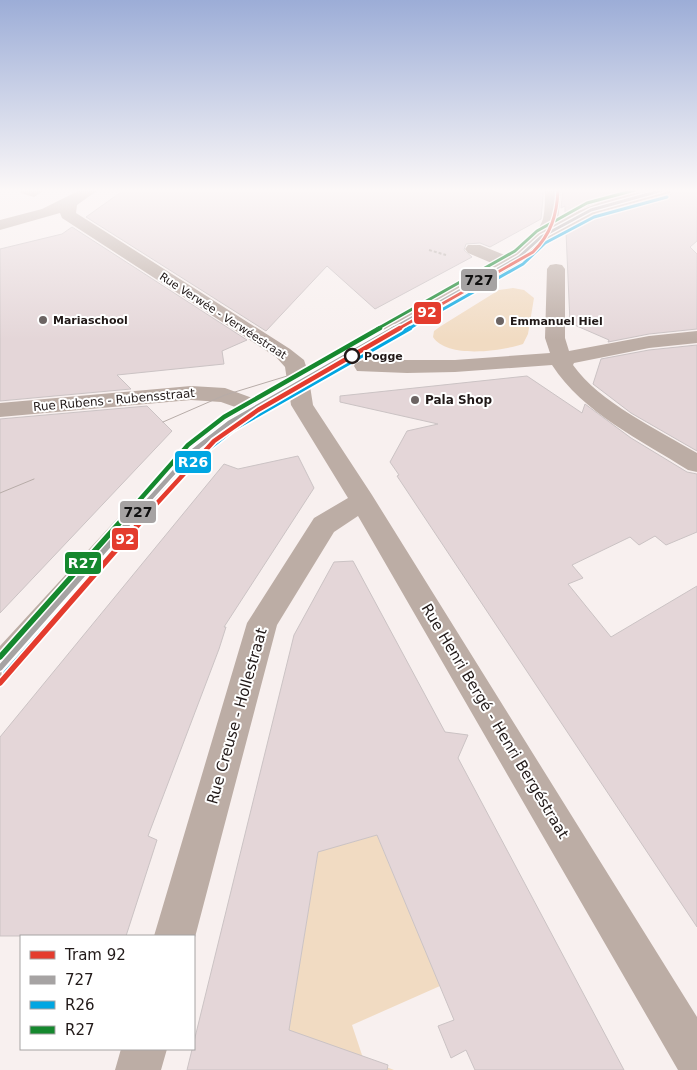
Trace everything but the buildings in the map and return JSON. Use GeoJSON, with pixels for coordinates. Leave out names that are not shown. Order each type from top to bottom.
{"type":"FeatureCollection","features":[{"type":"Feature","properties":{"kind":"street","name":"Rue Verwée - Verwéestraat"},"geometry":{"type":"LineString","coordinates":[[108,240],[283,353],[296,365],[299,382]]}},
{"type":"Feature","properties":{"kind":"street"},"geometry":{"type":"LineString","coordinates":[[0,668],[193,451],[229,423],[255,407],[508,263],[538,240]]}},
{"type":"Feature","properties":{"kind":"street"},"geometry":{"type":"LineString","coordinates":[[474,250],[508,263]]}},
{"type":"Feature","properties":{"kind":"street"},"geometry":{"type":"LineString","coordinates":[[556,269],[562,365],[565,372],[587,394],[697,464]]}},
{"type":"Feature","properties":{"kind":"street"},"geometry":{"type":"LineString","coordinates":[[365,366],[536,366],[562,347],[641,343],[697,337]]}},
{"type":"Feature","properties":{"kind":"street","name":"Rue Henri Bergé - Henri Bergéstraat"},"geometry":{"type":"LineString","coordinates":[[299,382],[302,405],[363,501],[697,1059]]}},
{"type":"Feature","properties":{"kind":"street","name":"Rue Rubens - Rubensstraat"},"geometry":{"type":"LineString","coordinates":[[0,410],[191,393],[225,395],[255,407]]}},
{"type":"Feature","properties":{"kind":"street","name":"Rue Creuse - Hollestraat"},"geometry":{"type":"LineString","coordinates":[[175,935],[262,623],[324,525],[363,501]]}},
{"type":"Feature","properties":{"kind":"street"},"geometry":{"type":"LineString","coordinates":[[138,1070],[144,1050]]}},
{"type":"Feature","properties":{"kind":"shaded area"},"geometry":{"type":"Polygon","coordinates":[[[513,288],[524,290],[534,298],[528,334],[523,344],[489,351],[462,351],[440,344],[433,337],[434,331],[441,326],[499,290],[513,288]]]}},
{"type":"Feature","properties":{"kind":"shaded area"},"geometry":{"type":"Polygon","coordinates":[[[322,827],[346,844],[377,835],[440,986],[352,1025],[363,1058],[394,1070],[327,1070],[289,1030],[322,827]]]}},
{"type":"Feature","properties":{"kind":"tram line","name":"92"},"geometry":{"type":"LineString","coordinates":[[0,683],[185,470],[214,441],[258,410],[533,252],[544,240]]}},
{"type":"Feature","properties":{"kind":"tram line"},"geometry":{"type":"LineString","coordinates":[[328,365],[390,335]]}},
{"type":"Feature","properties":{"kind":"tram line"},"geometry":{"type":"LineString","coordinates":[[163,422],[225,395],[297,373],[334,357]]}},
{"type":"Feature","properties":{"kind":"tram line"},"geometry":{"type":"LineString","coordinates":[[0,493],[34,479]]}},
{"type":"Feature","properties":{"kind":"transit line","name":"R27"},"geometry":{"type":"LineString","coordinates":[[0,657],[188,445],[224,417],[515,251],[527,240]]}},
{"type":"Feature","properties":{"kind":"transit line","name":"727"},"geometry":{"type":"LineString","coordinates":[[0,668],[193,451],[229,423],[519,257],[538,240]]}},
{"type":"Feature","properties":{"kind":"transit line","name":"R26"},"geometry":{"type":"LineString","coordinates":[[6,673],[184,472],[198,457],[233,429],[523,264],[551,240]]}},
{"type":"Feature","properties":{"kind":"place","name":"Mariaschool"},"geometry":{"type":"Point","coordinates":[43,320]}},
{"type":"Feature","properties":{"kind":"place","name":"Emmanuel Hiel"},"geometry":{"type":"Point","coordinates":[500,321]}},
{"type":"Feature","properties":{"kind":"place","name":"Pogge"},"geometry":{"type":"Point","coordinates":[352,356]}},
{"type":"Feature","properties":{"kind":"place","name":"Pala Shop"},"geometry":{"type":"Point","coordinates":[415,400]}}]}
